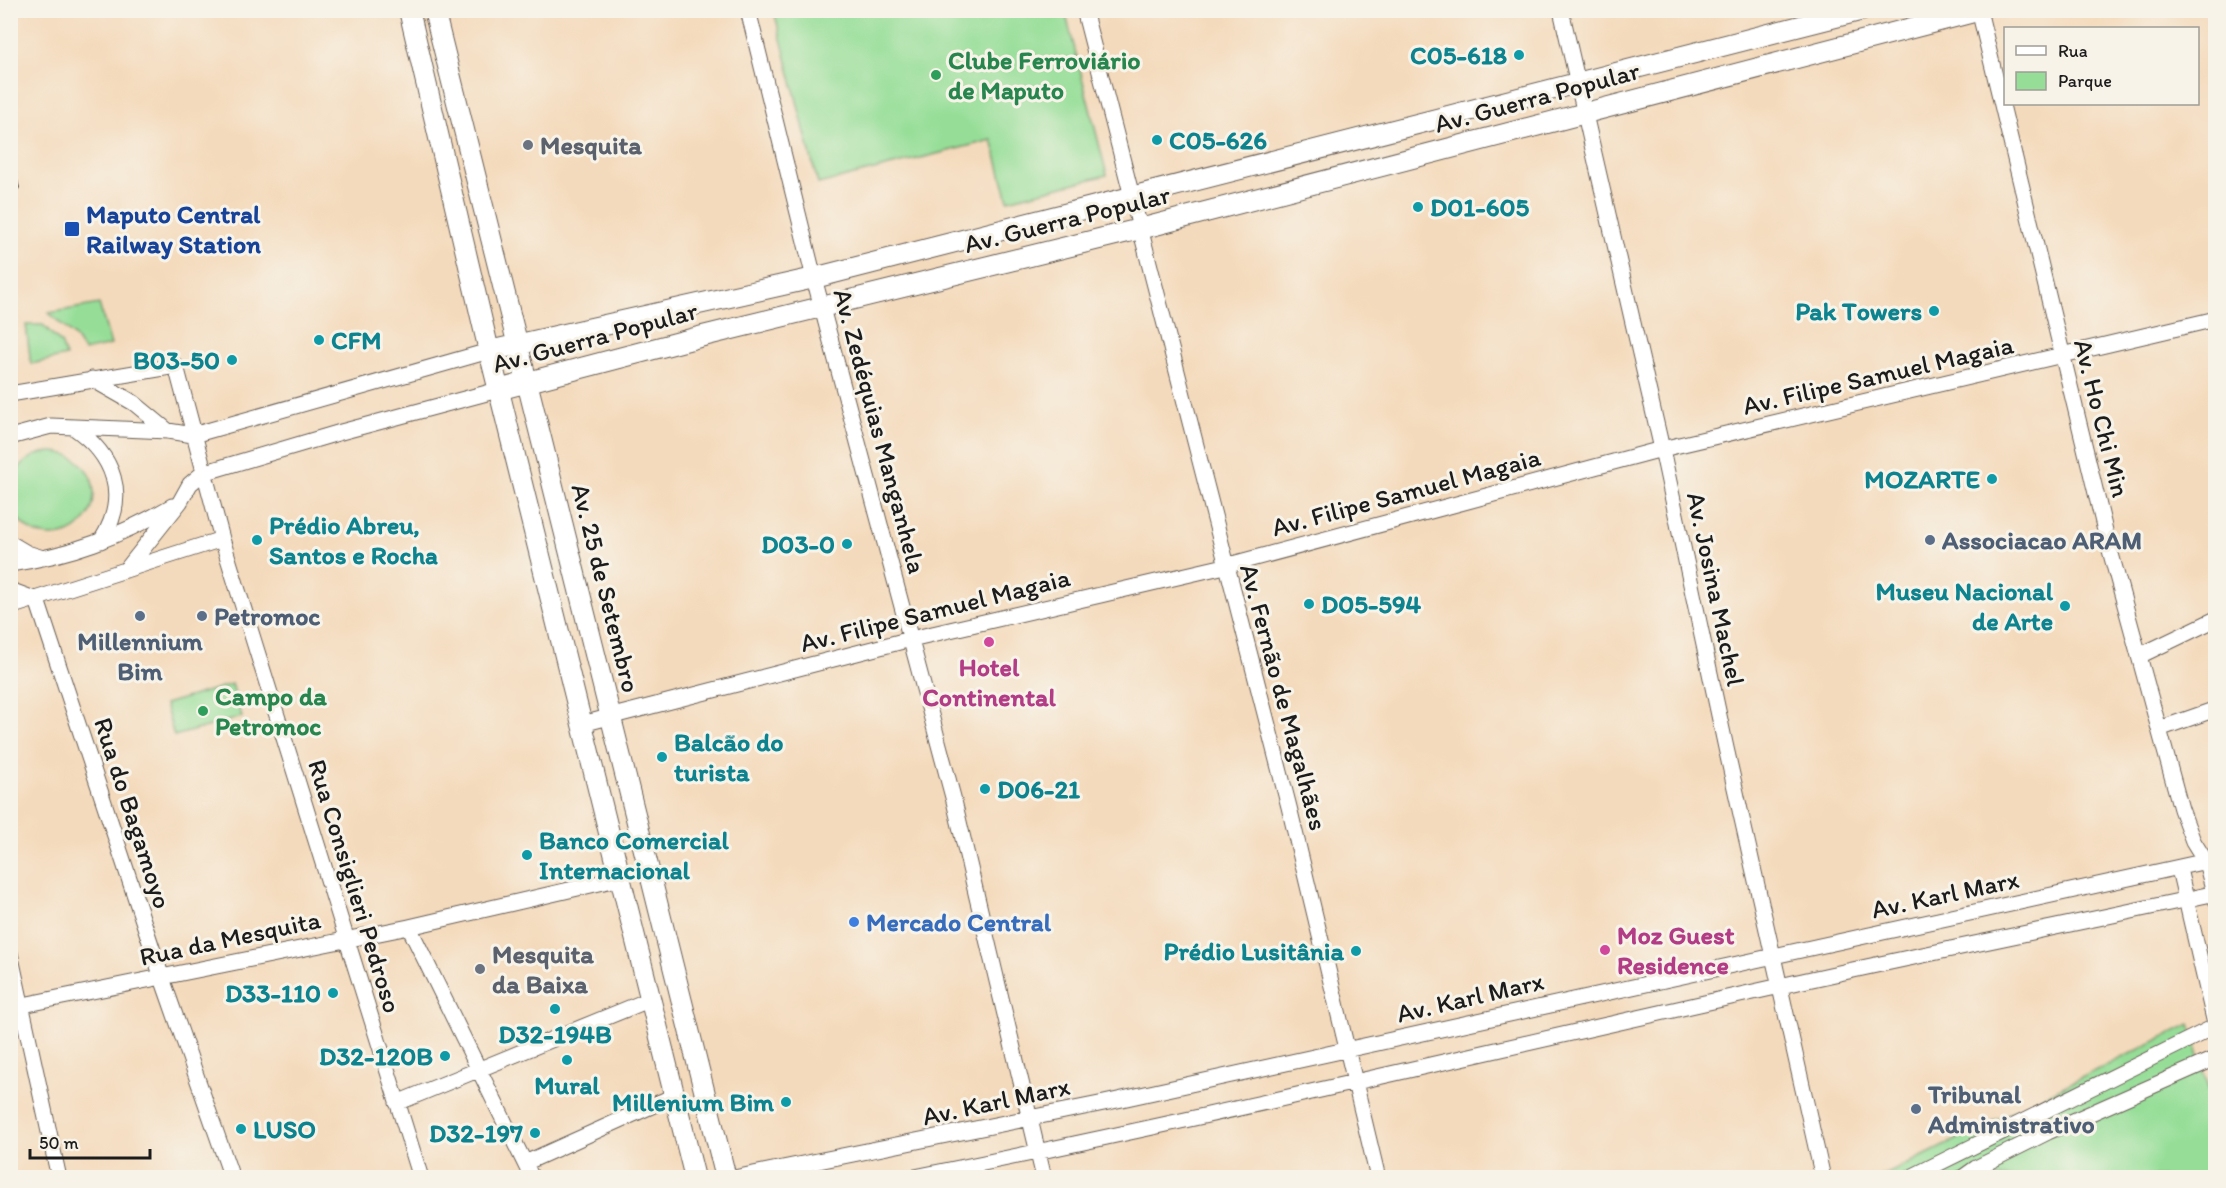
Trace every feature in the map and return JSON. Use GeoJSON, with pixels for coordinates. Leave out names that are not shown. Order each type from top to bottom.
{"type":"FeatureCollection","features":[{"type":"Feature","properties":{"kind":"main road"},"geometry":{"type":"LineString","coordinates":[[409,10],[498,390],[695,1178]]}},
{"type":"Feature","properties":{"kind":"main road","name":"Av. 25 de Setembro"},"geometry":{"type":"LineString","coordinates":[[434,10],[726,1178]]}},
{"type":"Feature","properties":{"kind":"main road","name":"Av. Guerra Popular"},"geometry":{"type":"LineString","coordinates":[[489,351],[814,278],[1579,85],[1863,10]]}},
{"type":"Feature","properties":{"kind":"main road","name":"Av. Guerra Popular"},"geometry":{"type":"LineString","coordinates":[[498,390],[1140,229],[1980,11]]}},
{"type":"Feature","properties":{"kind":"street","name":"Av. Zedéquias Manganhela"},"geometry":{"type":"LineString","coordinates":[[748,10],[814,278],[954,801],[1044,1178]]}},
{"type":"Feature","properties":{"kind":"street"},"geometry":{"type":"LineString","coordinates":[[1084,10],[1132,199]]}},
{"type":"Feature","properties":{"kind":"street","name":"Av. Josina Machel"},"geometry":{"type":"LineString","coordinates":[[1561,10],[1662,449],[1823,1178]]}},
{"type":"Feature","properties":{"kind":"street","name":"Av. Ho Chi Min"},"geometry":{"type":"LineString","coordinates":[[1980,11],[2062,357],[2139,656],[2193,841],[2211,860],[2215,895]]}},
{"type":"Feature","properties":{"kind":"street","name":"Av. Fernão de Magalhães"},"geometry":{"type":"LineString","coordinates":[[1132,199],[1289,807],[1345,1049],[1378,1178]]}},
{"type":"Feature","properties":{"kind":"street","name":"Av. Filipe Samuel Magaia"},"geometry":{"type":"LineString","coordinates":[[582,724],[911,639],[1225,566],[1662,449],[2062,357],[2216,319]]}},
{"type":"Feature","properties":{"kind":"street","name":"Av. Guerra Popular"},"geometry":{"type":"LineString","coordinates":[[10,437],[51,426],[168,431],[193,435],[489,351]]}},
{"type":"Feature","properties":{"kind":"street","name":"Rua Consiglieri Pedroso"},"geometry":{"type":"LineString","coordinates":[[92,379],[176,366],[202,473],[421,1178]]}},
{"type":"Feature","properties":{"kind":"street"},"geometry":{"type":"LineString","coordinates":[[10,394],[92,379],[134,403],[168,431]]}},
{"type":"Feature","properties":{"kind":"street","name":"Av. Guerra Popular"},"geometry":{"type":"LineString","coordinates":[[202,473],[340,432],[498,390]]}},
{"type":"Feature","properties":{"kind":"street"},"geometry":{"type":"LineString","coordinates":[[73,428],[90,439],[105,457],[114,478],[117,500],[113,519],[101,541]]}},
{"type":"Feature","properties":{"kind":"street"},"geometry":{"type":"LineString","coordinates":[[126,570],[180,502],[190,484],[202,473]]}},
{"type":"Feature","properties":{"kind":"street"},"geometry":{"type":"LineString","coordinates":[[10,564],[46,559],[101,541],[140,525],[180,502]]}},
{"type":"Feature","properties":{"kind":"street"},"geometry":{"type":"LineString","coordinates":[[10,607],[222,539]]}},
{"type":"Feature","properties":{"kind":"street"},"geometry":{"type":"LineString","coordinates":[[10,543],[27,553],[46,559]]}},
{"type":"Feature","properties":{"kind":"street"},"geometry":{"type":"LineString","coordinates":[[10,590],[37,600]]}},
{"type":"Feature","properties":{"kind":"street","name":"Rua do Bagamoyo"},"geometry":{"type":"LineString","coordinates":[[37,600],[162,978],[232,1178]]}},
{"type":"Feature","properties":{"kind":"street"},"geometry":{"type":"LineString","coordinates":[[2139,656],[2216,619]]}},
{"type":"Feature","properties":{"kind":"street"},"geometry":{"type":"LineString","coordinates":[[2159,729],[2216,709]]}},
{"type":"Feature","properties":{"kind":"street","name":"Av. Karl Marx"},"geometry":{"type":"LineString","coordinates":[[734,1178],[1030,1119],[1773,955],[2179,869],[2211,860]]}},
{"type":"Feature","properties":{"kind":"street"},"geometry":{"type":"LineString","coordinates":[[1909,1178],[2215,1027],[2179,869]]}},
{"type":"Feature","properties":{"kind":"street","name":"Rua da Mesquita"},"geometry":{"type":"LineString","coordinates":[[23,1005],[409,927],[621,878]]}},
{"type":"Feature","properties":{"kind":"street"},"geometry":{"type":"LineString","coordinates":[[910,1178],[1038,1152],[1780,986],[2136,912],[2187,899],[2215,895]]}},
{"type":"Feature","properties":{"kind":"street"},"geometry":{"type":"LineString","coordinates":[[409,927],[532,1178]]}},
{"type":"Feature","properties":{"kind":"street"},"geometry":{"type":"LineString","coordinates":[[10,953],[59,1178]]}},
{"type":"Feature","properties":{"kind":"street"},"geometry":{"type":"LineString","coordinates":[[397,1103],[651,999]]}},
{"type":"Feature","properties":{"kind":"street"},"geometry":{"type":"LineString","coordinates":[[1962,1178],[1976,1168],[2048,1132],[2216,1058]]}},
{"type":"Feature","properties":{"kind":"street"},"geometry":{"type":"LineString","coordinates":[[525,1163],[676,1095]]}},
{"type":"Feature","properties":{"kind":"green space","name":"Clube Ferroviário de Maputo"},"geometry":{"type":"Polygon","coordinates":[[[774,11],[1065,11],[1107,175],[1008,200],[992,140],[818,184],[774,11]]]}},
{"type":"Feature","properties":{"kind":"green space"},"geometry":{"type":"Polygon","coordinates":[[[99,304],[111,345],[84,351],[74,336],[49,313],[99,304]]]}},
{"type":"Feature","properties":{"kind":"green space"},"geometry":{"type":"Polygon","coordinates":[[[26,325],[43,325],[61,343],[66,356],[31,364],[26,325]]]}},
{"type":"Feature","properties":{"kind":"green space"},"geometry":{"type":"Polygon","coordinates":[[[52,452],[68,455],[82,464],[91,478],[94,494],[91,510],[82,524],[68,533],[52,536],[36,533],[22,524],[13,510],[10,494],[13,478],[22,464],[36,455],[52,452]]]}},
{"type":"Feature","properties":{"kind":"green space","name":"Campo da Petromoc"},"geometry":{"type":"Polygon","coordinates":[[[232,684],[242,717],[174,736],[165,704],[232,684]]]}},
{"type":"Feature","properties":{"kind":"green space"},"geometry":{"type":"Polygon","coordinates":[[[2190,1024],[2215,1112],[2215,1177],[1879,1178],[2190,1024]]]}},
{"type":"Feature","properties":{"kind":"railway"},"geometry":{"type":"LineString","coordinates":[[10,162],[16,187]]}},
{"type":"Feature","properties":{"kind":"place","name":"C05-618"},"geometry":{"type":"Point","coordinates":[1519,55]}},
{"type":"Feature","properties":{"kind":"place","name":"Clube Ferroviário de Maputo"},"geometry":{"type":"Point","coordinates":[936,75]}},
{"type":"Feature","properties":{"kind":"place","name":"C05-626"},"geometry":{"type":"Point","coordinates":[1157,140]}},
{"type":"Feature","properties":{"kind":"place","name":"Mesquita"},"geometry":{"type":"Point","coordinates":[528,145]}},
{"type":"Feature","properties":{"kind":"place","name":"D01-605"},"geometry":{"type":"Point","coordinates":[1418,207]}},
{"type":"Feature","properties":{"kind":"place","name":"Maputo Central Railway Station"},"geometry":{"type":"Point","coordinates":[72,229]}},
{"type":"Feature","properties":{"kind":"place","name":"Pak Towers"},"geometry":{"type":"Point","coordinates":[1934,311]}},
{"type":"Feature","properties":{"kind":"place","name":"CFM"},"geometry":{"type":"Point","coordinates":[319,340]}},
{"type":"Feature","properties":{"kind":"place","name":"B03-50"},"geometry":{"type":"Point","coordinates":[232,360]}},
{"type":"Feature","properties":{"kind":"place","name":"MOZARTE"},"geometry":{"type":"Point","coordinates":[1992,479]}},
{"type":"Feature","properties":{"kind":"place","name":"Prédio Abreu, Santos e Rocha"},"geometry":{"type":"Point","coordinates":[257,540]}},
{"type":"Feature","properties":{"kind":"place","name":"Associacao ARAM"},"geometry":{"type":"Point","coordinates":[1930,540]}},
{"type":"Feature","properties":{"kind":"place","name":"D03-0"},"geometry":{"type":"Point","coordinates":[847,544]}},
{"type":"Feature","properties":{"kind":"place","name":"D05-594"},"geometry":{"type":"Point","coordinates":[1309,604]}},
{"type":"Feature","properties":{"kind":"place","name":"Museu Nacional de Arte"},"geometry":{"type":"Point","coordinates":[2065,606]}},
{"type":"Feature","properties":{"kind":"place","name":"Millennium Bim"},"geometry":{"type":"Point","coordinates":[140,616]}},
{"type":"Feature","properties":{"kind":"place","name":"Petromoc"},"geometry":{"type":"Point","coordinates":[202,616]}},
{"type":"Feature","properties":{"kind":"place","name":"Hotel Continental"},"geometry":{"type":"Point","coordinates":[989,642]}},
{"type":"Feature","properties":{"kind":"place","name":"Campo da Petromoc"},"geometry":{"type":"Point","coordinates":[203,711]}},
{"type":"Feature","properties":{"kind":"place","name":"Balcão do turista"},"geometry":{"type":"Point","coordinates":[662,757]}},
{"type":"Feature","properties":{"kind":"place","name":"D06-21"},"geometry":{"type":"Point","coordinates":[985,789]}},
{"type":"Feature","properties":{"kind":"place","name":"Banco Comercial Internacional"},"geometry":{"type":"Point","coordinates":[527,855]}},
{"type":"Feature","properties":{"kind":"place","name":"Mercado Central"},"geometry":{"type":"Point","coordinates":[854,922]}},
{"type":"Feature","properties":{"kind":"place","name":"Moz Guest Residence"},"geometry":{"type":"Point","coordinates":[1605,950]}},
{"type":"Feature","properties":{"kind":"place","name":"Prédio Lusitânia"},"geometry":{"type":"Point","coordinates":[1356,951]}},
{"type":"Feature","properties":{"kind":"place","name":"Mesquita da Baixa"},"geometry":{"type":"Point","coordinates":[480,969]}},
{"type":"Feature","properties":{"kind":"place","name":"D33-110"},"geometry":{"type":"Point","coordinates":[333,993]}},
{"type":"Feature","properties":{"kind":"place","name":"D32-194B"},"geometry":{"type":"Point","coordinates":[555,1009]}},
{"type":"Feature","properties":{"kind":"place","name":"D32-120B"},"geometry":{"type":"Point","coordinates":[445,1056]}},
{"type":"Feature","properties":{"kind":"place","name":"Mural"},"geometry":{"type":"Point","coordinates":[567,1060]}},
{"type":"Feature","properties":{"kind":"place","name":"Millenium Bim"},"geometry":{"type":"Point","coordinates":[786,1102]}},
{"type":"Feature","properties":{"kind":"place","name":"Tribunal Administrativo"},"geometry":{"type":"Point","coordinates":[1916,1109]}},
{"type":"Feature","properties":{"kind":"place","name":"LUSO"},"geometry":{"type":"Point","coordinates":[241,1129]}},
{"type":"Feature","properties":{"kind":"place","name":"D32-197"},"geometry":{"type":"Point","coordinates":[535,1133]}}]}
